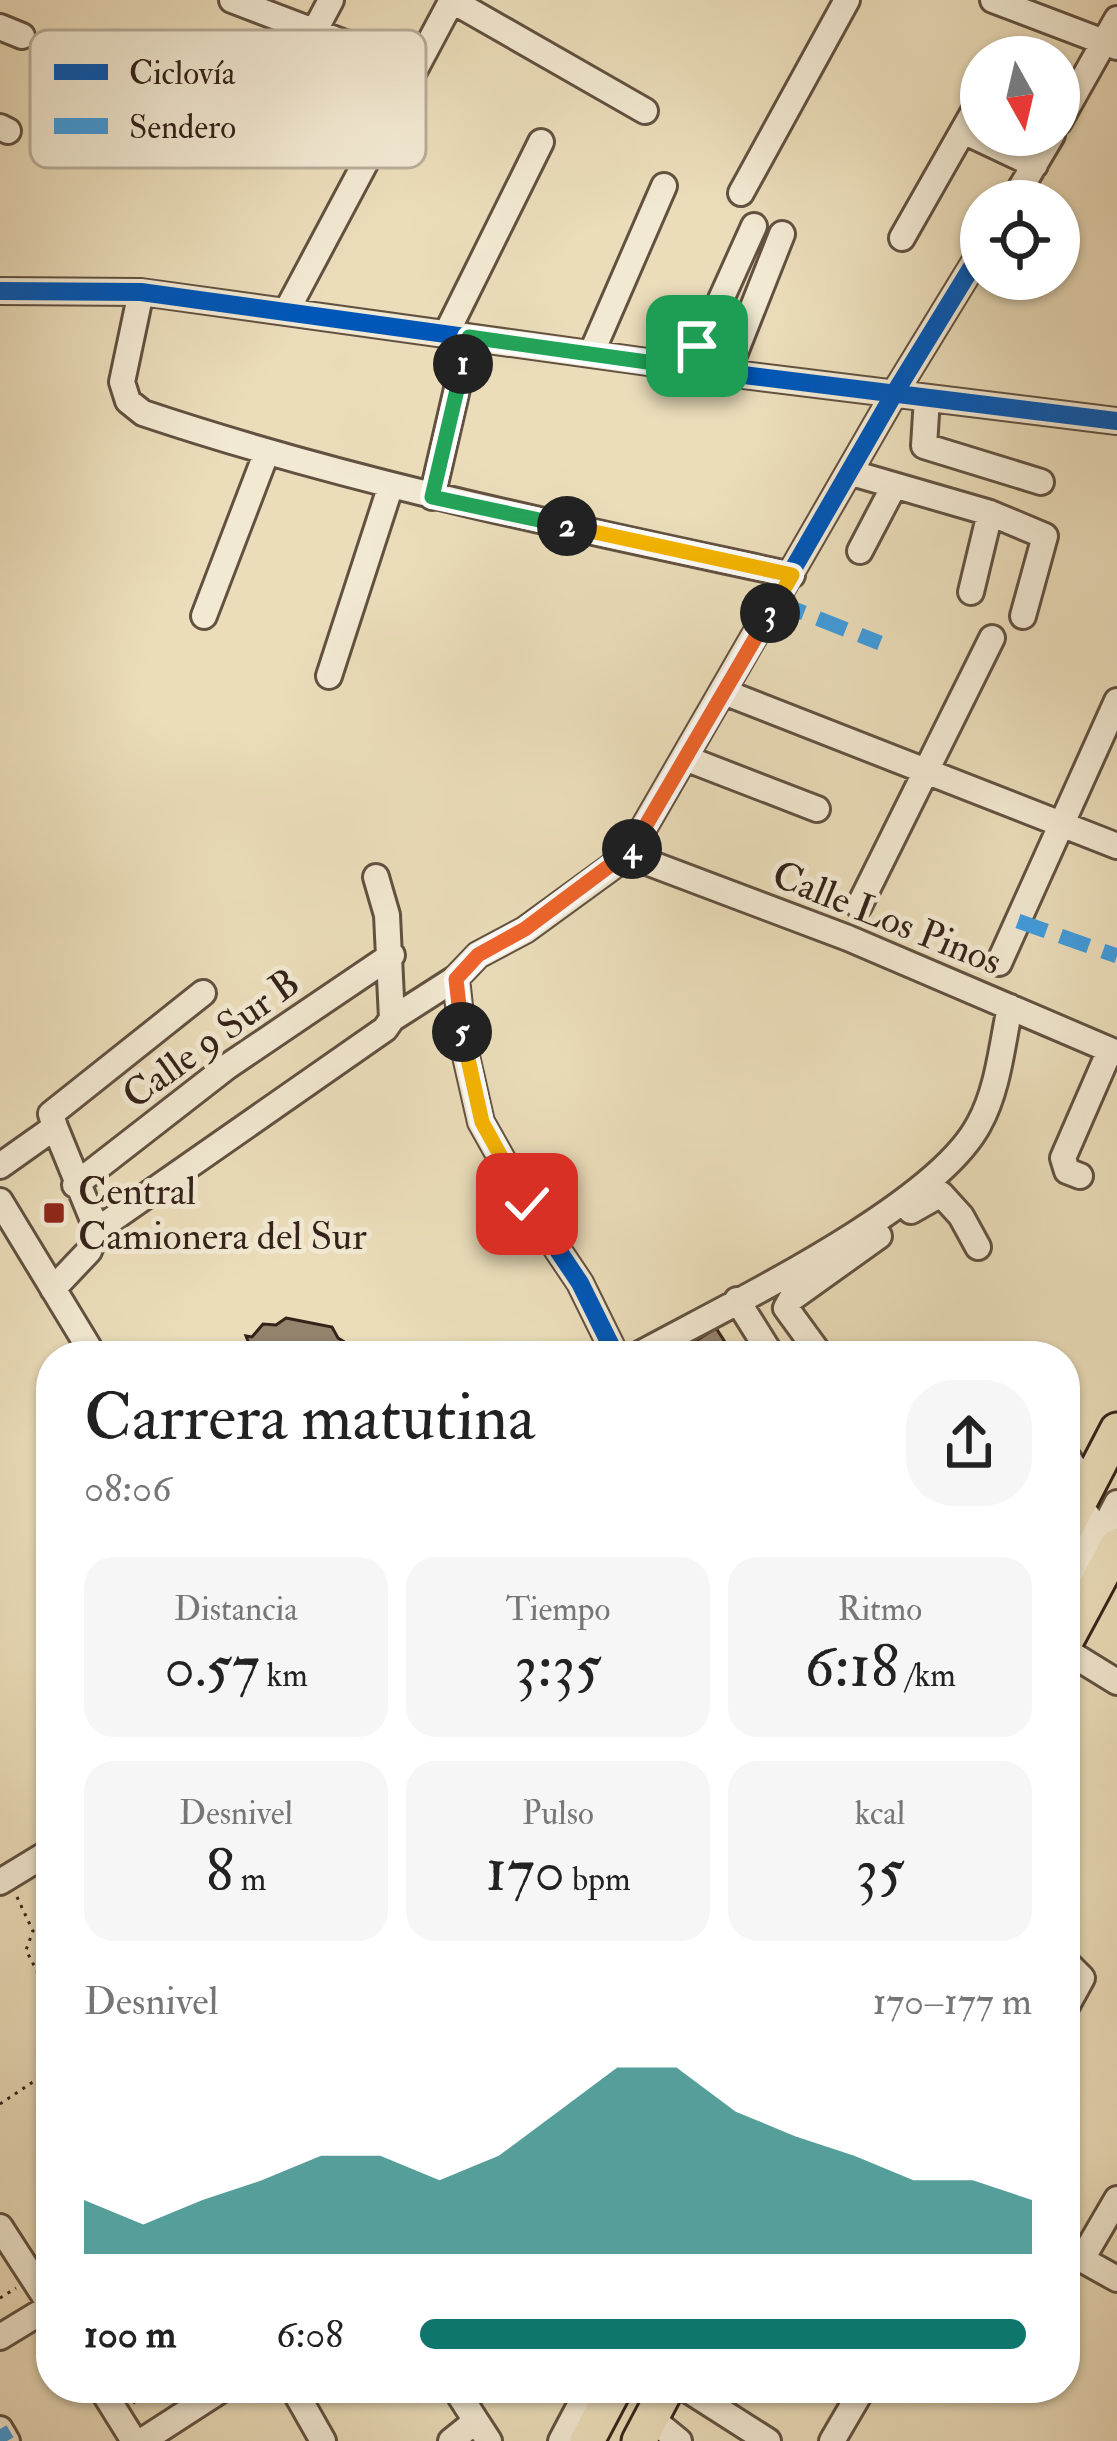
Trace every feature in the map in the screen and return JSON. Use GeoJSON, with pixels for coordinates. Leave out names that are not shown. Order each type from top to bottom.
{"type":"FeatureCollection","features":[{"type":"Feature","properties":{"kind":"main road"},"geometry":{"type":"LineString","coordinates":[[1080,1516],[1102,1495],[1117,1430]]}},
{"type":"Feature","properties":{"kind":"main road"},"geometry":{"type":"LineString","coordinates":[[1080,1620],[1114,1558]]}},
{"type":"Feature","properties":{"kind":"main road"},"geometry":{"type":"LineString","coordinates":[[587,2441],[607,2403]]}},
{"type":"Feature","properties":{"kind":"street"},"geometry":{"type":"LineString","coordinates":[[232,0],[309,30]]}},
{"type":"Feature","properties":{"kind":"street"},"geometry":{"type":"LineString","coordinates":[[315,30],[331,0]]}},
{"type":"Feature","properties":{"kind":"street"},"geometry":{"type":"LineString","coordinates":[[426,46],[452,0],[645,111]]}},
{"type":"Feature","properties":{"kind":"street"},"geometry":{"type":"LineString","coordinates":[[741,193],[847,0]]}},
{"type":"Feature","properties":{"kind":"street"},"geometry":{"type":"LineString","coordinates":[[993,0],[1110,45]]}},
{"type":"Feature","properties":{"kind":"street"},"geometry":{"type":"LineString","coordinates":[[1080,90],[1110,45],[1117,19]]}},
{"type":"Feature","properties":{"kind":"street"},"geometry":{"type":"LineString","coordinates":[[902,238],[960,135]]}},
{"type":"Feature","properties":{"kind":"street"},"geometry":{"type":"LineString","coordinates":[[432,497],[458,336],[541,142]]}},
{"type":"Feature","properties":{"kind":"street"},"geometry":{"type":"LineString","coordinates":[[1016,156],[1035,165]]}},
{"type":"Feature","properties":{"kind":"street"},"geometry":{"type":"LineString","coordinates":[[1025,180],[1040,156]]}},
{"type":"Feature","properties":{"kind":"street"},"geometry":{"type":"LineString","coordinates":[[286,312],[361,168]]}},
{"type":"Feature","properties":{"kind":"street"},"geometry":{"type":"LineString","coordinates":[[591,354],[664,186]]}},
{"type":"Feature","properties":{"kind":"street"},"geometry":{"type":"LineString","coordinates":[[690,368],[754,226]]}},
{"type":"Feature","properties":{"kind":"street"},"geometry":{"type":"LineString","coordinates":[[728,373],[782,234]]}},
{"type":"Feature","properties":{"kind":"street"},"geometry":{"type":"LineString","coordinates":[[53,1289],[88,1251],[97,1230],[385,1029],[392,1019],[456,979],[478,955],[525,929],[628,855],[960,286]]}},
{"type":"Feature","properties":{"kind":"street"},"geometry":{"type":"LineString","coordinates":[[0,290],[141,292],[1117,421]]}},
{"type":"Feature","properties":{"kind":"street"},"geometry":{"type":"LineString","coordinates":[[141,292],[122,382],[128,401],[143,413],[266,454],[432,497],[792,575]]}},
{"type":"Feature","properties":{"kind":"street"},"geometry":{"type":"LineString","coordinates":[[927,398],[924,446],[1041,482]]}},
{"type":"Feature","properties":{"kind":"street"},"geometry":{"type":"LineString","coordinates":[[204,616],[266,454]]}},
{"type":"Feature","properties":{"kind":"street"},"geometry":{"type":"LineString","coordinates":[[852,473],[990,513],[1045,536],[1023,616]]}},
{"type":"Feature","properties":{"kind":"street"},"geometry":{"type":"LineString","coordinates":[[329,676],[391,485]]}},
{"type":"Feature","properties":{"kind":"street"},"geometry":{"type":"LineString","coordinates":[[860,550],[894,486]]}},
{"type":"Feature","properties":{"kind":"street"},"geometry":{"type":"LineString","coordinates":[[971,592],[990,513]]}},
{"type":"Feature","properties":{"kind":"street"},"geometry":{"type":"LineString","coordinates":[[860,906],[992,638]]}},
{"type":"Feature","properties":{"kind":"street"},"geometry":{"type":"LineString","coordinates":[[724,692],[1117,846]]}},
{"type":"Feature","properties":{"kind":"street"},"geometry":{"type":"LineString","coordinates":[[999,963],[1117,701]]}},
{"type":"Feature","properties":{"kind":"street"},"geometry":{"type":"LineString","coordinates":[[686,758],[818,808]]}},
{"type":"Feature","properties":{"kind":"street","name":"Calle Los Pinos"},"geometry":{"type":"LineString","coordinates":[[628,855],[848,938],[1113,1052]]}},
{"type":"Feature","properties":{"kind":"street"},"geometry":{"type":"LineString","coordinates":[[376,877],[392,955],[392,1019]]}},
{"type":"Feature","properties":{"kind":"street","name":"Calle 9 Sur B"},"geometry":{"type":"LineString","coordinates":[[76,1185],[228,1066],[392,955]]}},
{"type":"Feature","properties":{"kind":"street"},"geometry":{"type":"LineString","coordinates":[[456,979],[482,1122],[527,1204],[580,1282],[609,1341]]}},
{"type":"Feature","properties":{"kind":"street"},"geometry":{"type":"LineString","coordinates":[[97,1230],[52,1114],[203,993]]}},
{"type":"Feature","properties":{"kind":"street"},"geometry":{"type":"LineString","coordinates":[[663,1341],[852,1235],[949,1164],[979,1124],[1010,1007]]}},
{"type":"Feature","properties":{"kind":"street"},"geometry":{"type":"LineString","coordinates":[[1080,1176],[1067,1171],[1063,1158],[1113,1052]]}},
{"type":"Feature","properties":{"kind":"street"},"geometry":{"type":"LineString","coordinates":[[0,1166],[55,1127]]}},
{"type":"Feature","properties":{"kind":"street"},"geometry":{"type":"LineString","coordinates":[[809,1341],[786,1308],[790,1299],[926,1200],[941,1194],[950,1201],[979,1247]]}},
{"type":"Feature","properties":{"kind":"street"},"geometry":{"type":"LineString","coordinates":[[0,1202],[85,1341]]}},
{"type":"Feature","properties":{"kind":"street"},"geometry":{"type":"LineString","coordinates":[[737,1300],[763,1341]]}},
{"type":"Feature","properties":{"kind":"street"},"geometry":{"type":"LineString","coordinates":[[1080,1530],[1117,1460]]}},
{"type":"Feature","properties":{"kind":"street"},"geometry":{"type":"LineString","coordinates":[[1080,1470],[1102,1495],[1080,1559]]}},
{"type":"Feature","properties":{"kind":"street"},"geometry":{"type":"LineString","coordinates":[[1080,1657],[1117,1682]]}},
{"type":"Feature","properties":{"kind":"street"},"geometry":{"type":"LineString","coordinates":[[7,1887],[36,1863]]}},
{"type":"Feature","properties":{"kind":"street"},"geometry":{"type":"LineString","coordinates":[[1080,2245],[1117,2199]]}},
{"type":"Feature","properties":{"kind":"street"},"geometry":{"type":"LineString","coordinates":[[0,2227],[36,2283]]}},
{"type":"Feature","properties":{"kind":"street"},"geometry":{"type":"LineString","coordinates":[[1080,2258],[1117,2279]]}},
{"type":"Feature","properties":{"kind":"street"},"geometry":{"type":"LineString","coordinates":[[0,2337],[36,2315]]}},
{"type":"Feature","properties":{"kind":"street"},"geometry":{"type":"LineString","coordinates":[[110,2403],[138,2441],[200,2403]]}},
{"type":"Feature","properties":{"kind":"street"},"geometry":{"type":"LineString","coordinates":[[301,2403],[323,2441]]}},
{"type":"Feature","properties":{"kind":"street"},"geometry":{"type":"LineString","coordinates":[[451,2441],[482,2431],[462,2403]]}},
{"type":"Feature","properties":{"kind":"street"},"geometry":{"type":"LineString","coordinates":[[561,2441],[581,2403]]}},
{"type":"Feature","properties":{"kind":"street"},"geometry":{"type":"LineString","coordinates":[[598,2441],[619,2403]]}},
{"type":"Feature","properties":{"kind":"street"},"geometry":{"type":"LineString","coordinates":[[708,2403],[768,2441]]}},
{"type":"Feature","properties":{"kind":"street"},"geometry":{"type":"LineString","coordinates":[[832,2441],[854,2403]]}},
{"type":"Feature","properties":{"kind":"street"},"geometry":{"type":"LineString","coordinates":[[647,2415],[679,2441]]}},
{"type":"Feature","properties":{"kind":"street"},"geometry":{"type":"LineString","coordinates":[[0,2429],[7,2441]]}},
{"type":"Feature","properties":{"kind":"path"},"geometry":{"type":"LineString","coordinates":[[7,1887],[33,1931],[26,1949],[36,1969]]}},
{"type":"Feature","properties":{"kind":"path"},"geometry":{"type":"LineString","coordinates":[[0,2104],[36,2080]]}},
{"type":"Feature","properties":{"kind":"path"},"geometry":{"type":"LineString","coordinates":[[116,2412],[132,2403]]}},
{"type":"Feature","properties":{"kind":"building"},"geometry":{"type":"Polygon","coordinates":[[[286,1318],[332,1327],[343,1341],[248,1341],[246,1336],[252,1337],[263,1324],[276,1325],[286,1318]]]}},
{"type":"Feature","properties":{"kind":"building"},"geometry":{"type":"Polygon","coordinates":[[[716,1328],[724,1341],[696,1341],[716,1328]]]}},
{"type":"Feature","properties":{"kind":"marked path"},"geometry":{"type":"LineString","coordinates":[[776,602],[880,643]]}},
{"type":"Feature","properties":{"kind":"marked path"},"geometry":{"type":"LineString","coordinates":[[1018,921],[1117,956]]}},
{"type":"Feature","properties":{"kind":"marked path"},"geometry":{"type":"LineString","coordinates":[[0,2429],[7,2441]]}},
{"type":"Feature","properties":{"kind":"cycle path"},"geometry":{"type":"LineString","coordinates":[[609,1341],[580,1283],[527,1204],[481,1122],[463,1043],[456,978],[478,955],[525,930],[628,855],[960,286]]}},
{"type":"Feature","properties":{"kind":"cycle path"},"geometry":{"type":"LineString","coordinates":[[0,291],[141,292],[1117,421]]}},
{"type":"Feature","properties":{"kind":"place","name":"Central Camionera del Sur"},"geometry":{"type":"Point","coordinates":[54,1213]}},
{"type":"Feature","properties":{"kind":"route"},"geometry":{"type":"LineString","coordinates":[[527,1204],[482,1122],[472,1091],[456,979],[478,955],[525,929],[628,855],[792,575],[432,497],[469,337],[690,368],[697,346]]}}]}
